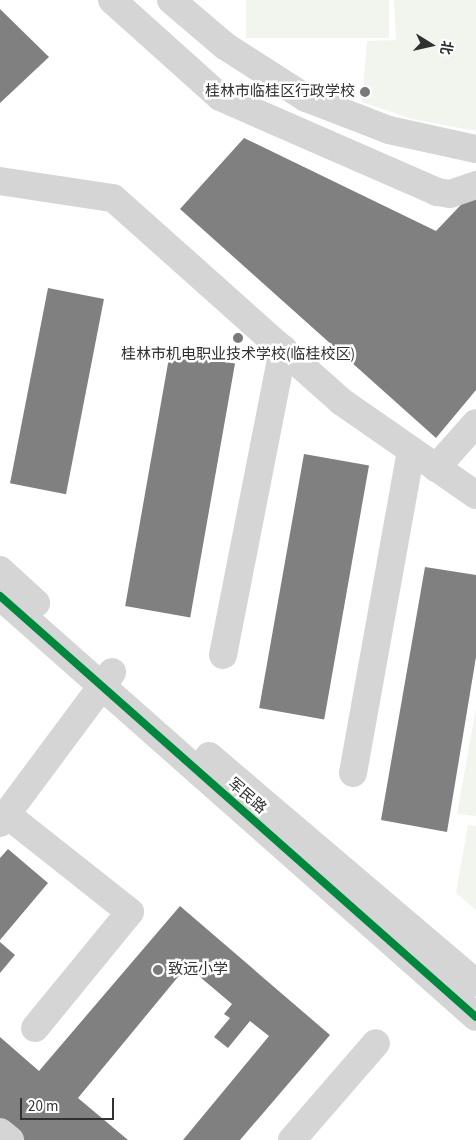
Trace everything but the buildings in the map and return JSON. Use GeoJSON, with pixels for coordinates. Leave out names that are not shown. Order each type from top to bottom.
{"type":"FeatureCollection","features":[{"type":"Feature","properties":{"kind":"street"},"geometry":{"type":"LineString","coordinates":[[112,0],[220,97],[437,192],[450,194],[476,184]]}},
{"type":"Feature","properties":{"kind":"street"},"geometry":{"type":"LineString","coordinates":[[171,0],[225,46],[306,98],[389,130],[476,149]]}},
{"type":"Feature","properties":{"kind":"street"},"geometry":{"type":"LineString","coordinates":[[0,181],[112,198],[342,402],[476,496]]}},
{"type":"Feature","properties":{"kind":"street"},"geometry":{"type":"LineString","coordinates":[[223,655],[283,349]]}},
{"type":"Feature","properties":{"kind":"street"},"geometry":{"type":"LineString","coordinates":[[436,468],[476,423]]}},
{"type":"Feature","properties":{"kind":"street"},"geometry":{"type":"LineString","coordinates":[[353,773],[411,451]]}},
{"type":"Feature","properties":{"kind":"street","name":"军民路"},"geometry":{"type":"LineString","coordinates":[[0,570],[107,679],[476,1017]]}},
{"type":"Feature","properties":{"kind":"street","name":"军民路"},"geometry":{"type":"LineString","coordinates":[[0,596],[107,679],[476,984]]}},
{"type":"Feature","properties":{"kind":"street"},"geometry":{"type":"LineString","coordinates":[[35,1028],[130,912],[3,818],[107,679]]}},
{"type":"Feature","properties":{"kind":"street"},"geometry":{"type":"LineString","coordinates":[[292,1140],[376,1043]]}},
{"type":"Feature","properties":{"kind":"street"},"geometry":{"type":"LineString","coordinates":[[0,1132],[10,1140]]}},
{"type":"Feature","properties":{"kind":"shaded area"},"geometry":{"type":"Polygon","coordinates":[[[246,0],[389,0],[389,38],[246,38],[246,0]]]}},
{"type":"Feature","properties":{"kind":"shaded area"},"geometry":{"type":"Polygon","coordinates":[[[394,0],[476,0],[476,131],[412,119],[362,102],[367,41],[396,40],[394,0]]]}},
{"type":"Feature","properties":{"kind":"shaded area"},"geometry":{"type":"Polygon","coordinates":[[[476,708],[476,816],[457,814],[476,708]]]}},
{"type":"Feature","properties":{"kind":"shaded area"},"geometry":{"type":"Polygon","coordinates":[[[468,825],[476,826],[476,910],[456,893],[468,825]]]}},
{"type":"Feature","properties":{"kind":"cycle path"},"geometry":{"type":"LineString","coordinates":[[0,596],[476,1017]]}},
{"type":"Feature","properties":{"kind":"place","name":"桂林市临桂区行政学校"},"geometry":{"type":"Point","coordinates":[365,92]}},
{"type":"Feature","properties":{"kind":"place","name":"桂林市机电职业技术学校(临桂校区)"},"geometry":{"type":"Point","coordinates":[238,338]}},
{"type":"Feature","properties":{"kind":"place","name":"致远小学"},"geometry":{"type":"Point","coordinates":[158,970]}}]}
